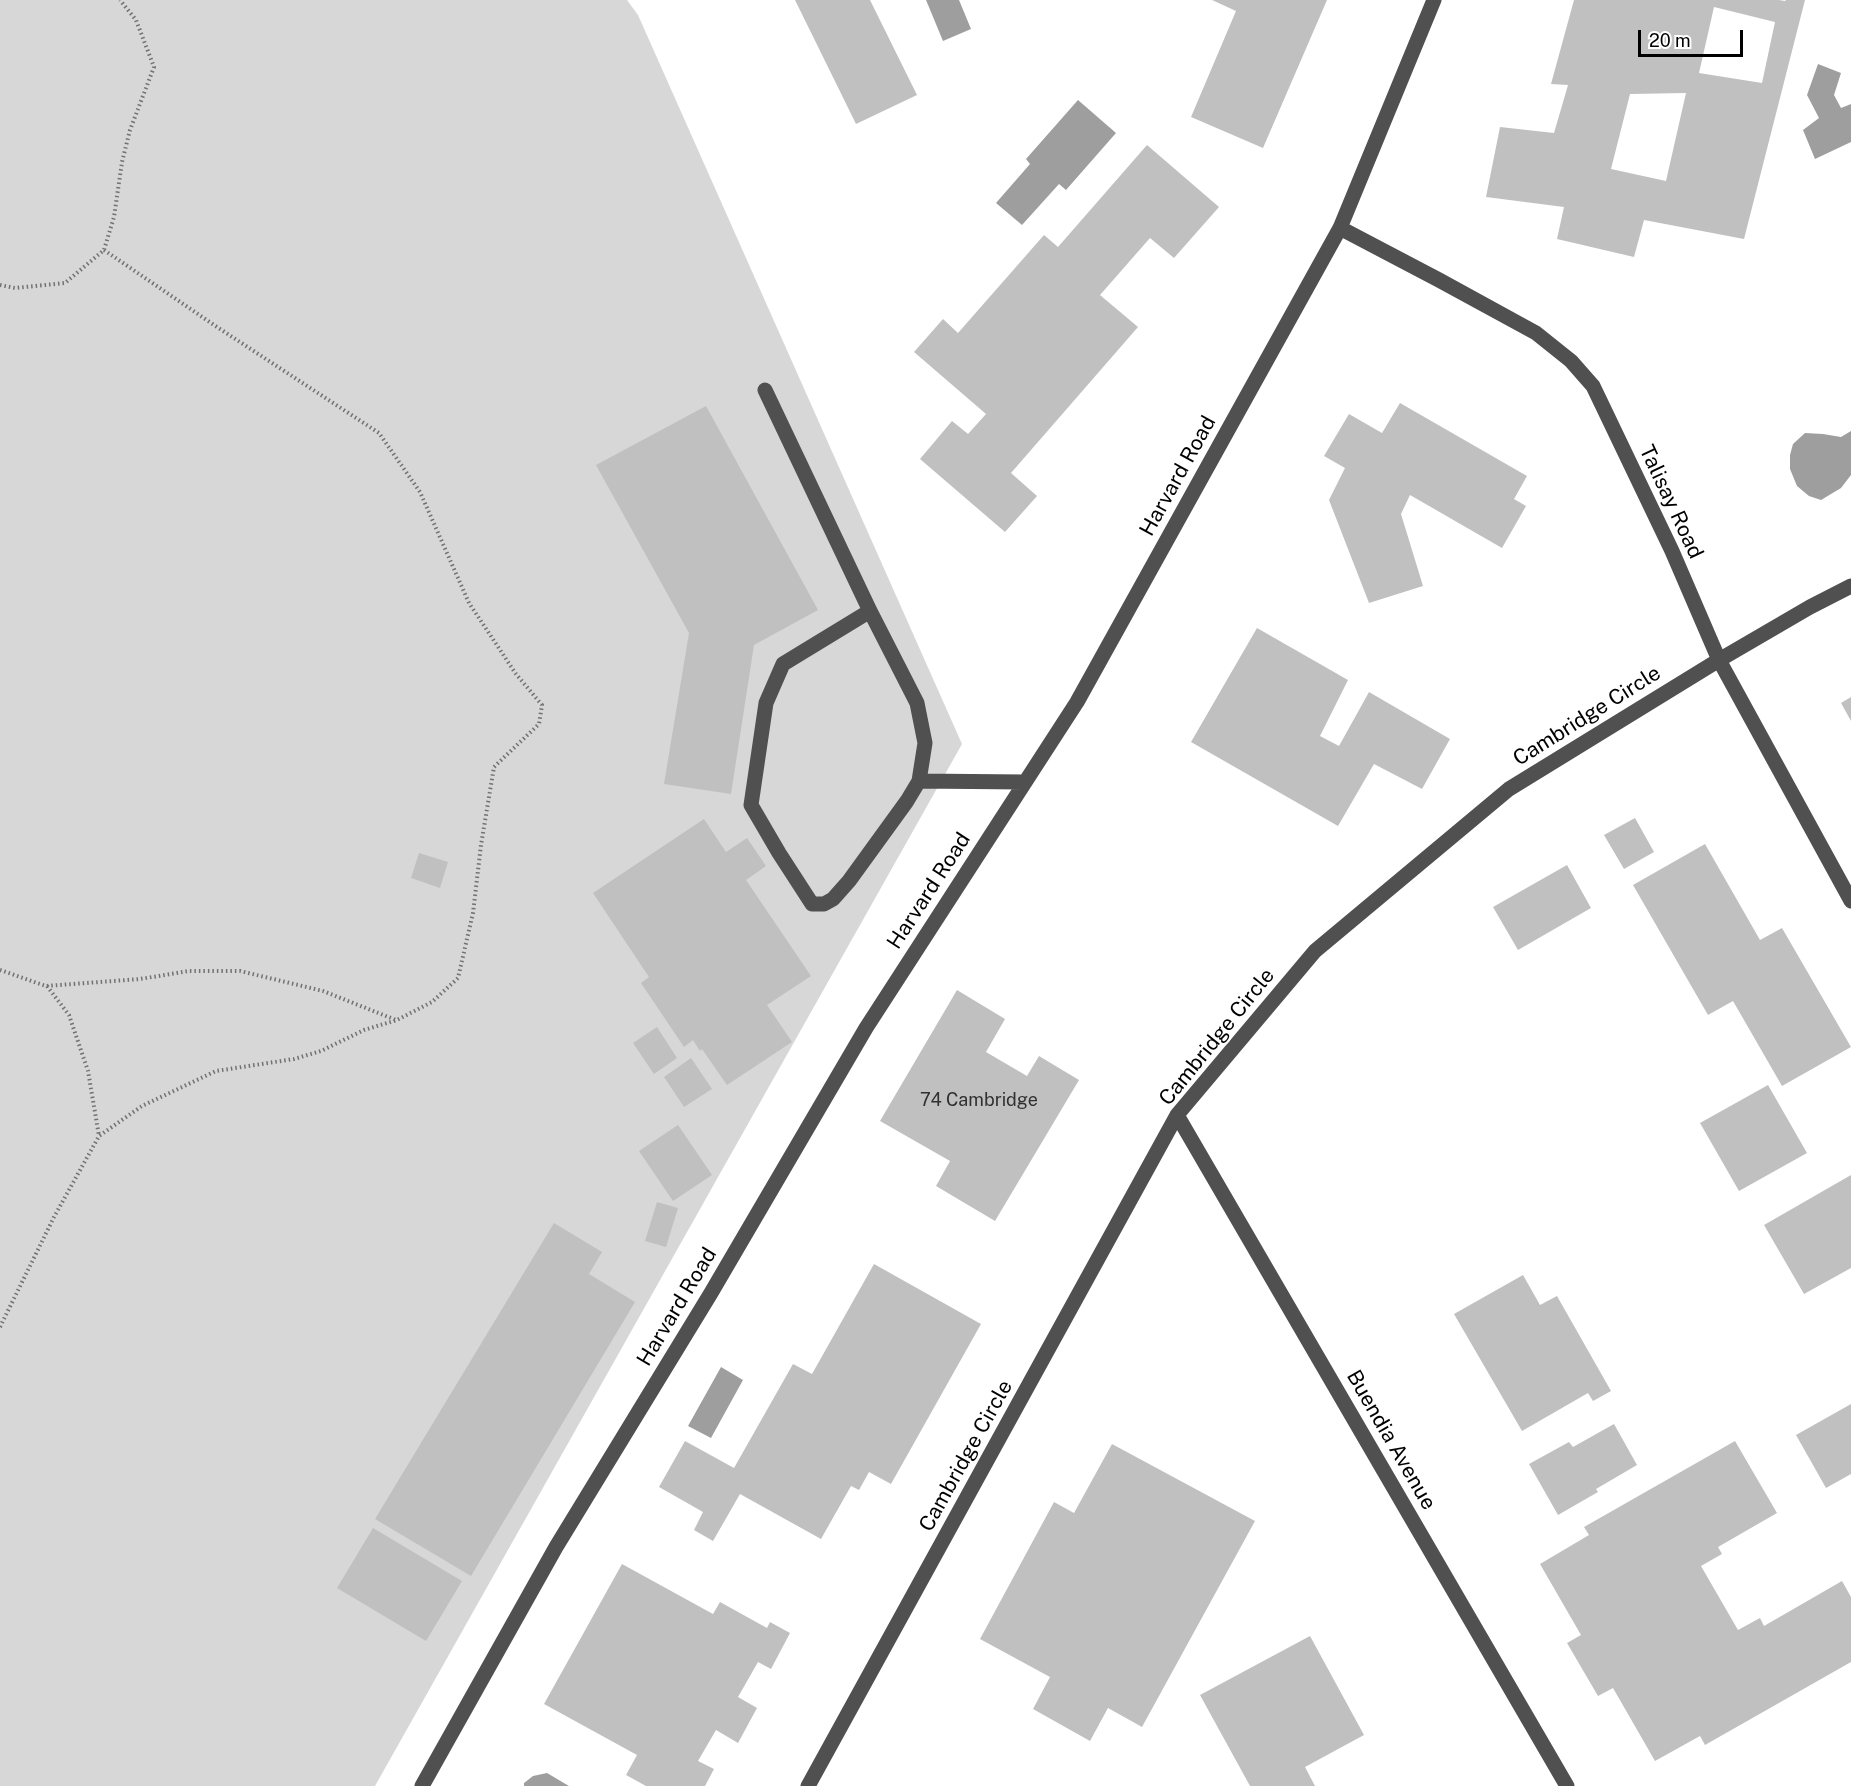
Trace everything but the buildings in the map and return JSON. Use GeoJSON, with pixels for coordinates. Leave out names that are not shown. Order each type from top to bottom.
{"type":"FeatureCollection","features":[{"type":"Feature","properties":{"kind":"street","name":"Harvard Road"},"geometry":{"type":"LineString","coordinates":[[422,1786],[556,1547],[711,1293],[866,1028],[1077,702],[1340,228],[1434,0]]}},
{"type":"Feature","properties":{"kind":"street","name":"Talisay Road"},"geometry":{"type":"LineString","coordinates":[[1340,228],[1536,333],[1571,361],[1593,386],[1672,551],[1719,660],[1851,901]]}},
{"type":"Feature","properties":{"kind":"street"},"geometry":{"type":"LineString","coordinates":[[765,390],[870,611],[917,703],[925,743],[919,781],[907,801],[849,881],[824,904],[812,904],[751,805],[766,703],[783,664],[870,611]]}},
{"type":"Feature","properties":{"kind":"street","name":"Cambridge Circle"},"geometry":{"type":"LineString","coordinates":[[808,1786],[1177,1115],[1315,951],[1509,789],[1719,660],[1851,586]]}},
{"type":"Feature","properties":{"kind":"street"},"geometry":{"type":"LineString","coordinates":[[919,781],[1024,782]]}},
{"type":"Feature","properties":{"kind":"street","name":"Buendia Avenue"},"geometry":{"type":"LineString","coordinates":[[1177,1115],[1568,1786]]}},
{"type":"Feature","properties":{"kind":"path"},"geometry":{"type":"LineString","coordinates":[[0,285],[15,288],[65,283],[104,250],[114,217],[122,162],[130,130],[154,67],[136,20],[120,0]]}},
{"type":"Feature","properties":{"kind":"path"},"geometry":{"type":"LineString","coordinates":[[0,1327],[54,1217],[99,1136],[142,1106],[216,1071],[294,1059],[321,1051],[364,1030],[397,1020],[432,1002],[458,978],[473,913],[494,767],[539,724],[542,705],[516,674],[469,603],[420,492],[379,433],[214,326],[104,250]]}},
{"type":"Feature","properties":{"kind":"path"},"geometry":{"type":"LineString","coordinates":[[0,970],[46,986],[140,979],[189,970],[240,971],[323,991],[397,1020]]}},
{"type":"Feature","properties":{"kind":"path"},"geometry":{"type":"LineString","coordinates":[[46,986],[69,1015],[88,1071],[99,1136]]}},
{"type":"Feature","properties":{"kind":"shaded area"},"geometry":{"type":"Polygon","coordinates":[[[0,0],[627,0],[638,15],[962,744],[375,1786],[0,1786],[0,0]]]}},
{"type":"Feature","properties":{"kind":"shaded area"},"geometry":{"type":"Polygon","coordinates":[[[926,0],[959,0],[971,29],[943,41],[926,0]]]}},
{"type":"Feature","properties":{"kind":"shaded area"},"geometry":{"type":"Polygon","coordinates":[[[1818,64],[1841,73],[1834,95],[1841,108],[1851,104],[1851,142],[1815,159],[1803,130],[1819,118],[1807,95],[1818,64]]]}},
{"type":"Feature","properties":{"kind":"shaded area"},"geometry":{"type":"Polygon","coordinates":[[[1078,100],[1116,133],[1066,190],[1059,184],[1022,225],[996,203],[1030,164],[1026,159],[1078,100]]]}},
{"type":"Feature","properties":{"kind":"shaded area"},"geometry":{"type":"Polygon","coordinates":[[[1851,431],[1851,475],[1841,488],[1821,500],[1809,496],[1797,486],[1790,469],[1793,444],[1805,433],[1841,437],[1851,431]]]}},
{"type":"Feature","properties":{"kind":"shaded area"},"geometry":{"type":"Polygon","coordinates":[[[721,1367],[743,1380],[711,1438],[688,1426],[721,1367]]]}},
{"type":"Feature","properties":{"kind":"shaded area"},"geometry":{"type":"Polygon","coordinates":[[[547,1773],[569,1786],[524,1786],[524,1783],[533,1776],[547,1773]]]}}]}
